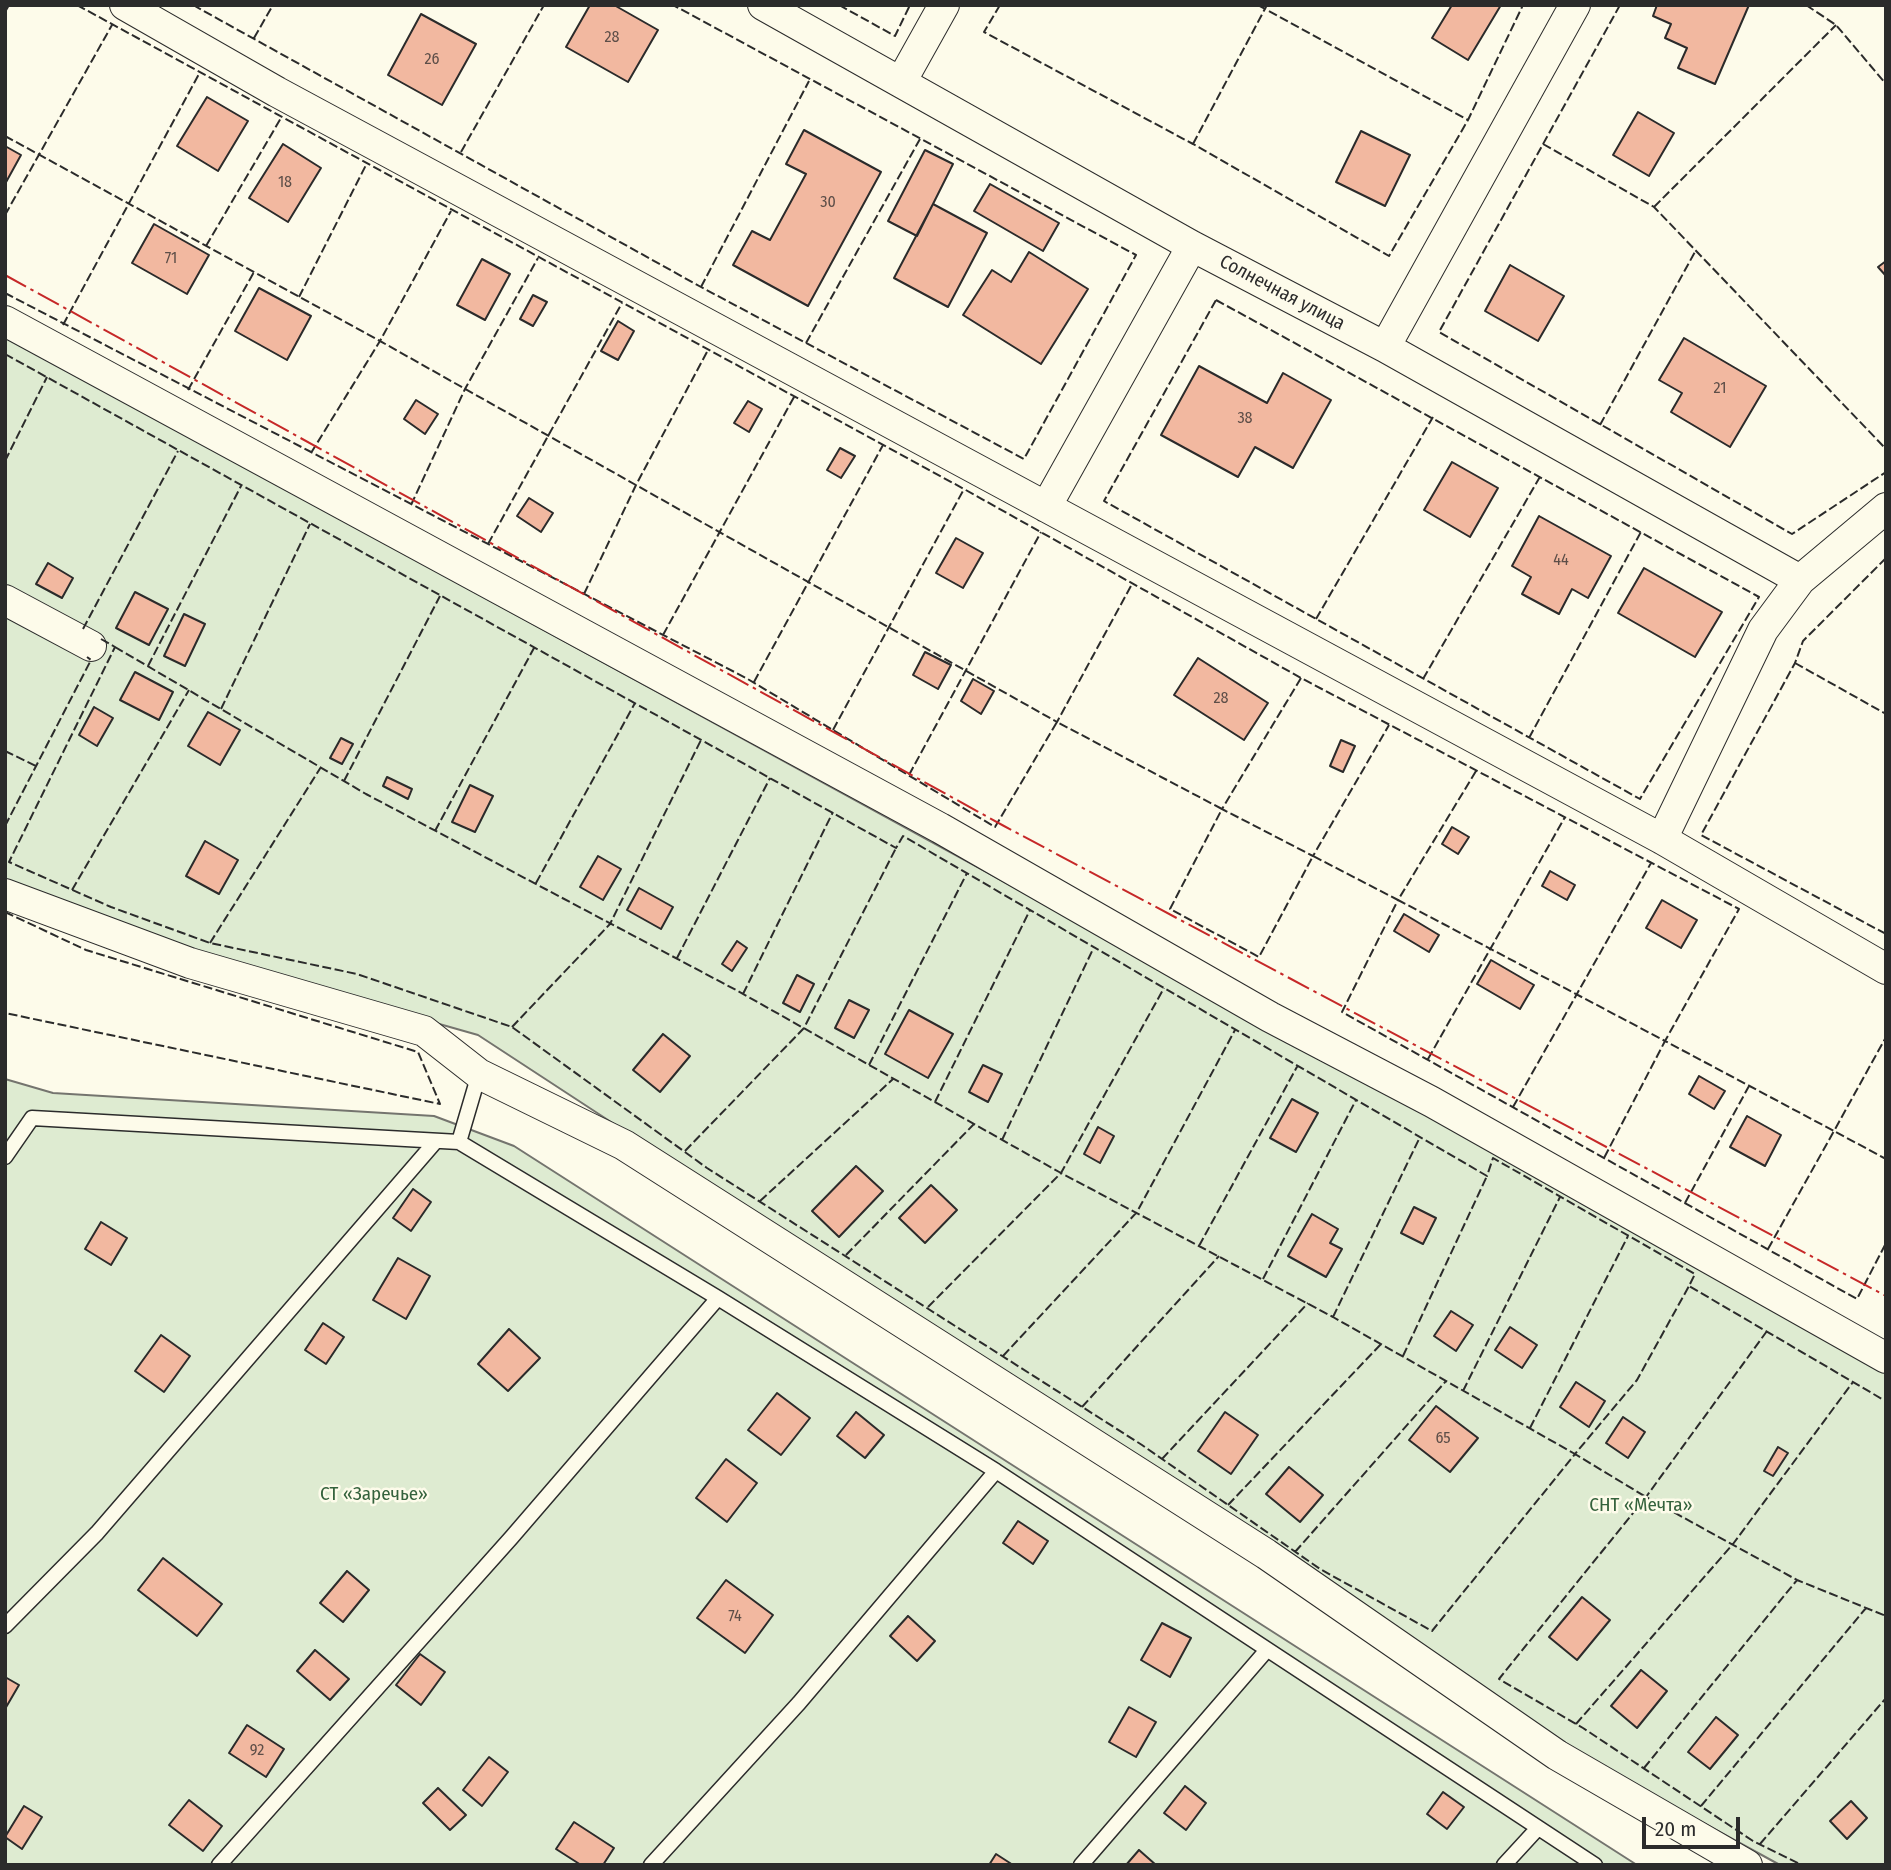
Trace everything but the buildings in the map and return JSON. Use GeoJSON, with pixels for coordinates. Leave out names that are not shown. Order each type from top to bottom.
{"type":"FeatureCollection","features":[{"type":"Feature","properties":{"kind":"street"},"geometry":{"type":"LineString","coordinates":[[125,5],[289,99],[1662,839],[1886,969]]}},
{"type":"Feature","properties":{"kind":"street","name":"Солнечная улица"},"geometry":{"type":"LineString","coordinates":[[764,5],[1192,246],[1385,347],[1800,580]]}},
{"type":"Feature","properties":{"kind":"street"},"geometry":{"type":"LineString","coordinates":[[901,82],[944,5]]}},
{"type":"Feature","properties":{"kind":"street"},"geometry":{"type":"LineString","coordinates":[[1385,347],[1575,5]]}},
{"type":"Feature","properties":{"kind":"street"},"geometry":{"type":"LineString","coordinates":[[1046,507],[1192,246]]}},
{"type":"Feature","properties":{"kind":"street"},"geometry":{"type":"LineString","coordinates":[[5,321],[940,828],[1270,1017],[1432,1102],[1886,1358]]}},
{"type":"Feature","properties":{"kind":"street"},"geometry":{"type":"LineString","coordinates":[[1662,839],[1763,630],[1800,580],[1886,508]]}},
{"type":"Feature","properties":{"kind":"street"},"geometry":{"type":"LineString","coordinates":[[5,600],[91,646]]}},
{"type":"Feature","properties":{"kind":"street"},"geometry":{"type":"LineString","coordinates":[[5,894],[190,963],[424,1031],[479,1074],[624,1145],[1266,1554],[1557,1755],[1748,1865]]}},
{"type":"Feature","properties":{"kind":"lane"},"geometry":{"type":"LineString","coordinates":[[459,1142],[479,1074]]}},
{"type":"Feature","properties":{"kind":"lane"},"geometry":{"type":"LineString","coordinates":[[5,1157],[32,1118],[459,1142],[718,1298],[996,1471],[1595,1865]]}},
{"type":"Feature","properties":{"kind":"lane"},"geometry":{"type":"LineString","coordinates":[[5,1626],[97,1533],[436,1141]]}},
{"type":"Feature","properties":{"kind":"lane"},"geometry":{"type":"LineString","coordinates":[[219,1865],[511,1538],[718,1298]]}},
{"type":"Feature","properties":{"kind":"lane"},"geometry":{"type":"LineString","coordinates":[[651,1865],[799,1703],[996,1471]]}},
{"type":"Feature","properties":{"kind":"lane"},"geometry":{"type":"LineString","coordinates":[[1080,1865],[1266,1651]]}},
{"type":"Feature","properties":{"kind":"lane"},"geometry":{"type":"LineString","coordinates":[[1504,1865],[1538,1828]]}},
{"type":"Feature","properties":{"kind":"green space","name":"СНТ «Мечта»"},"geometry":{"type":"Polygon","coordinates":[[[5,335],[1886,1364],[1886,1865],[1780,1865],[1579,1755],[478,1035],[186,952],[5,881],[5,335]]]}},
{"type":"Feature","properties":{"kind":"green space","name":"СТ «Заречье»"},"geometry":{"type":"Polygon","coordinates":[[[5,1079],[53,1093],[434,1116],[514,1146],[1637,1865],[5,1865],[5,1079]]]}},
{"type":"Feature","properties":{"kind":"fence"},"geometry":{"type":"LineString","coordinates":[[5,12],[9,5]]}},
{"type":"Feature","properties":{"kind":"fence"},"geometry":{"type":"LineString","coordinates":[[77,5],[964,489],[1301,678],[1739,909],[1665,1041],[1834,1131],[1886,1037]]}},
{"type":"Feature","properties":{"kind":"fence"},"geometry":{"type":"LineString","coordinates":[[193,5],[701,287],[1024,459],[1136,255],[673,5]]}},
{"type":"Feature","properties":{"kind":"fence"},"geometry":{"type":"LineString","coordinates":[[254,38],[273,5]]}},
{"type":"Feature","properties":{"kind":"fence"},"geometry":{"type":"LineString","coordinates":[[461,152],[544,5]]}},
{"type":"Feature","properties":{"kind":"fence"},"geometry":{"type":"LineString","coordinates":[[839,5],[895,36],[910,5]]}},
{"type":"Feature","properties":{"kind":"fence"},"geometry":{"type":"LineString","coordinates":[[1000,5],[984,32],[1193,144],[1389,256],[1468,120],[1523,5]]}},
{"type":"Feature","properties":{"kind":"fence"},"geometry":{"type":"LineString","coordinates":[[1258,5],[1468,120]]}},
{"type":"Feature","properties":{"kind":"fence"},"geometry":{"type":"LineString","coordinates":[[1193,144],[1267,5]]}},
{"type":"Feature","properties":{"kind":"fence"},"geometry":{"type":"LineString","coordinates":[[1620,5],[1439,332],[1792,534],[1886,472]]}},
{"type":"Feature","properties":{"kind":"fence"},"geometry":{"type":"LineString","coordinates":[[1806,5],[1836,25],[1886,84]]}},
{"type":"Feature","properties":{"kind":"fence"},"geometry":{"type":"LineString","coordinates":[[5,215],[112,25]]}},
{"type":"Feature","properties":{"kind":"fence"},"geometry":{"type":"LineString","coordinates":[[1654,207],[1836,25]]}},
{"type":"Feature","properties":{"kind":"fence"},"geometry":{"type":"LineString","coordinates":[[63,325],[199,74]]}},
{"type":"Feature","properties":{"kind":"fence"},"geometry":{"type":"LineString","coordinates":[[701,287],[809,81]]}},
{"type":"Feature","properties":{"kind":"fence"},"geometry":{"type":"LineString","coordinates":[[206,246],[281,118]]}},
{"type":"Feature","properties":{"kind":"fence"},"geometry":{"type":"LineString","coordinates":[[5,136],[380,341],[1057,722],[1132,584]]}},
{"type":"Feature","properties":{"kind":"fence"},"geometry":{"type":"LineString","coordinates":[[806,343],[920,139]]}},
{"type":"Feature","properties":{"kind":"fence"},"geometry":{"type":"LineString","coordinates":[[1543,144],[1654,207],[1886,449]]}},
{"type":"Feature","properties":{"kind":"fence"},"geometry":{"type":"LineString","coordinates":[[299,297],[366,165]]}},
{"type":"Feature","properties":{"kind":"fence"},"geometry":{"type":"LineString","coordinates":[[311,453],[380,341],[451,211]]}},
{"type":"Feature","properties":{"kind":"fence"},"geometry":{"type":"LineString","coordinates":[[1600,425],[1696,250]]}},
{"type":"Feature","properties":{"kind":"fence"},"geometry":{"type":"LineString","coordinates":[[411,505],[465,389],[538,258]]}},
{"type":"Feature","properties":{"kind":"fence"},"geometry":{"type":"LineString","coordinates":[[188,390],[254,272]]}},
{"type":"Feature","properties":{"kind":"fence"},"geometry":{"type":"LineString","coordinates":[[5,293],[746,678],[995,827],[1057,722],[1222,809],[1170,909],[1259,957],[1313,856],[1398,900],[1342,1012],[1857,1299],[1886,1243]]}},
{"type":"Feature","properties":{"kind":"fence"},"geometry":{"type":"LineString","coordinates":[[1216,300],[1759,597],[1640,799],[1104,501],[1216,300]]}},
{"type":"Feature","properties":{"kind":"fence"},"geometry":{"type":"LineString","coordinates":[[488,544],[622,303]]}},
{"type":"Feature","properties":{"kind":"fence"},"geometry":{"type":"LineString","coordinates":[[584,594],[636,485],[708,350]]}},
{"type":"Feature","properties":{"kind":"fence"},"geometry":{"type":"LineString","coordinates":[[5,354],[896,848],[903,836],[1487,1176],[1493,1158],[1695,1274],[1689,1286],[1882,1399],[1886,1397]]}},
{"type":"Feature","properties":{"kind":"fence"},"geometry":{"type":"LineString","coordinates":[[5,461],[47,377]]}},
{"type":"Feature","properties":{"kind":"fence"},"geometry":{"type":"LineString","coordinates":[[663,635],[794,397]]}},
{"type":"Feature","properties":{"kind":"fence"},"geometry":{"type":"LineString","coordinates":[[1316,619],[1433,417]]}},
{"type":"Feature","properties":{"kind":"fence"},"geometry":{"type":"LineString","coordinates":[[754,682],[883,445]]}},
{"type":"Feature","properties":{"kind":"fence"},"geometry":{"type":"LineString","coordinates":[[83,629],[178,451]]}},
{"type":"Feature","properties":{"kind":"fence"},"geometry":{"type":"LineString","coordinates":[[1423,679],[1541,475]]}},
{"type":"Feature","properties":{"kind":"fence"},"geometry":{"type":"LineString","coordinates":[[148,666],[241,486]]}},
{"type":"Feature","properties":{"kind":"fence"},"geometry":{"type":"LineString","coordinates":[[833,730],[964,489]]}},
{"type":"Feature","properties":{"kind":"fence"},"geometry":{"type":"LineString","coordinates":[[221,709],[310,524]]}},
{"type":"Feature","properties":{"kind":"fence"},"geometry":{"type":"LineString","coordinates":[[1529,738],[1642,530]]}},
{"type":"Feature","properties":{"kind":"fence"},"geometry":{"type":"LineString","coordinates":[[909,775],[1041,532]]}},
{"type":"Feature","properties":{"kind":"fence"},"geometry":{"type":"LineString","coordinates":[[1886,558],[1803,641],[1795,663],[1701,835],[1886,934]]}},
{"type":"Feature","properties":{"kind":"fence"},"geometry":{"type":"LineString","coordinates":[[344,781],[440,596]]}},
{"type":"Feature","properties":{"kind":"fence"},"geometry":{"type":"LineString","coordinates":[[101,639],[115,647],[9,862],[111,907],[210,943],[357,974],[512,1027],[707,1168],[1142,1445],[1320,1569],[1432,1631],[1575,1454],[1646,1497],[1499,1679],[1583,1728],[1753,1841],[1802,1865]]}},
{"type":"Feature","properties":{"kind":"fence"},"geometry":{"type":"LineString","coordinates":[[115,647],[366,794],[736,990],[1061,1173],[1333,1317],[1575,1454],[1637,1380],[1689,1286]]}},
{"type":"Feature","properties":{"kind":"fence"},"geometry":{"type":"LineString","coordinates":[[435,831],[534,648]]}},
{"type":"Feature","properties":{"kind":"fence"},"geometry":{"type":"LineString","coordinates":[[5,826],[91,660],[87,657]]}},
{"type":"Feature","properties":{"kind":"fence"},"geometry":{"type":"LineString","coordinates":[[1795,663],[1886,714]]}},
{"type":"Feature","properties":{"kind":"fence"},"geometry":{"type":"LineString","coordinates":[[1301,678],[1222,809],[1313,856],[1389,725]]}},
{"type":"Feature","properties":{"kind":"fence"},"geometry":{"type":"LineString","coordinates":[[72,890],[189,690]]}},
{"type":"Feature","properties":{"kind":"fence"},"geometry":{"type":"LineString","coordinates":[[536,883],[635,703]]}},
{"type":"Feature","properties":{"kind":"fence"},"geometry":{"type":"LineString","coordinates":[[512,1027],[610,924],[701,740]]}},
{"type":"Feature","properties":{"kind":"fence"},"geometry":{"type":"LineString","coordinates":[[5,751],[36,766]]}},
{"type":"Feature","properties":{"kind":"fence"},"geometry":{"type":"LineString","coordinates":[[210,943],[321,767]]}},
{"type":"Feature","properties":{"kind":"fence"},"geometry":{"type":"LineString","coordinates":[[1476,771],[1398,900],[1665,1041],[1604,1158]]}},
{"type":"Feature","properties":{"kind":"fence"},"geometry":{"type":"LineString","coordinates":[[677,958],[770,778]]}},
{"type":"Feature","properties":{"kind":"fence"},"geometry":{"type":"LineString","coordinates":[[743,994],[833,812]]}},
{"type":"Feature","properties":{"kind":"fence"},"geometry":{"type":"LineString","coordinates":[[1428,1059],[1565,817]]}},
{"type":"Feature","properties":{"kind":"fence"},"geometry":{"type":"LineString","coordinates":[[685,1151],[804,1028],[896,848]]}},
{"type":"Feature","properties":{"kind":"fence"},"geometry":{"type":"LineString","coordinates":[[1513,1107],[1651,863]]}},
{"type":"Feature","properties":{"kind":"fence"},"geometry":{"type":"LineString","coordinates":[[869,1065],[967,873]]}},
{"type":"Feature","properties":{"kind":"fence"},"geometry":{"type":"LineString","coordinates":[[935,1102],[1030,910]]}},
{"type":"Feature","properties":{"kind":"fence"},"geometry":{"type":"LineString","coordinates":[[5,912],[86,950],[418,1052],[440,1104],[5,1013]]}},
{"type":"Feature","properties":{"kind":"fence"},"geometry":{"type":"LineString","coordinates":[[1002,1140],[1094,947]]}},
{"type":"Feature","properties":{"kind":"fence"},"geometry":{"type":"LineString","coordinates":[[928,1307],[1061,1173],[1164,988]]}},
{"type":"Feature","properties":{"kind":"fence"},"geometry":{"type":"LineString","coordinates":[[1003,1356],[1137,1212],[1235,1030]]}},
{"type":"Feature","properties":{"kind":"fence"},"geometry":{"type":"LineString","coordinates":[[1199,1246],[1298,1065]]}},
{"type":"Feature","properties":{"kind":"fence"},"geometry":{"type":"LineString","coordinates":[[760,1201],[893,1079]]}},
{"type":"Feature","properties":{"kind":"fence"},"geometry":{"type":"LineString","coordinates":[[1685,1203],[1749,1086]]}},
{"type":"Feature","properties":{"kind":"fence"},"geometry":{"type":"LineString","coordinates":[[1263,1279],[1356,1100]]}},
{"type":"Feature","properties":{"kind":"fence"},"geometry":{"type":"LineString","coordinates":[[846,1255],[974,1124]]}},
{"type":"Feature","properties":{"kind":"fence"},"geometry":{"type":"LineString","coordinates":[[1768,1249],[1834,1131],[1886,1159]]}},
{"type":"Feature","properties":{"kind":"fence"},"geometry":{"type":"LineString","coordinates":[[1333,1317],[1420,1137]]}},
{"type":"Feature","properties":{"kind":"fence"},"geometry":{"type":"LineString","coordinates":[[1403,1356],[1487,1176]]}},
{"type":"Feature","properties":{"kind":"fence"},"geometry":{"type":"LineString","coordinates":[[1463,1391],[1560,1197]]}},
{"type":"Feature","properties":{"kind":"fence"},"geometry":{"type":"LineString","coordinates":[[1530,1428],[1628,1236]]}},
{"type":"Feature","properties":{"kind":"fence"},"geometry":{"type":"LineString","coordinates":[[1082,1407],[1219,1256]]}},
{"type":"Feature","properties":{"kind":"fence"},"geometry":{"type":"LineString","coordinates":[[1162,1459],[1308,1303]]}},
{"type":"Feature","properties":{"kind":"fence"},"geometry":{"type":"LineString","coordinates":[[1767,1331],[1646,1497],[1797,1580],[1886,1616]]}},
{"type":"Feature","properties":{"kind":"fence"},"geometry":{"type":"LineString","coordinates":[[1228,1505],[1381,1344]]}},
{"type":"Feature","properties":{"kind":"fence"},"geometry":{"type":"LineString","coordinates":[[1295,1552],[1446,1381]]}},
{"type":"Feature","properties":{"kind":"fence"},"geometry":{"type":"LineString","coordinates":[[1576,1724],[1733,1544],[1853,1382]]}},
{"type":"Feature","properties":{"kind":"fence"},"geometry":{"type":"LineString","coordinates":[[1644,1768],[1797,1580]]}},
{"type":"Feature","properties":{"kind":"fence"},"geometry":{"type":"LineString","coordinates":[[1701,1806],[1866,1608]]}},
{"type":"Feature","properties":{"kind":"fence"},"geometry":{"type":"LineString","coordinates":[[1760,1844],[1886,1698]]}},
{"type":"Feature","properties":{"kind":"power"},"geometry":{"type":"LineString","coordinates":[[5,275],[1004,826],[1886,1296]]}}]}
